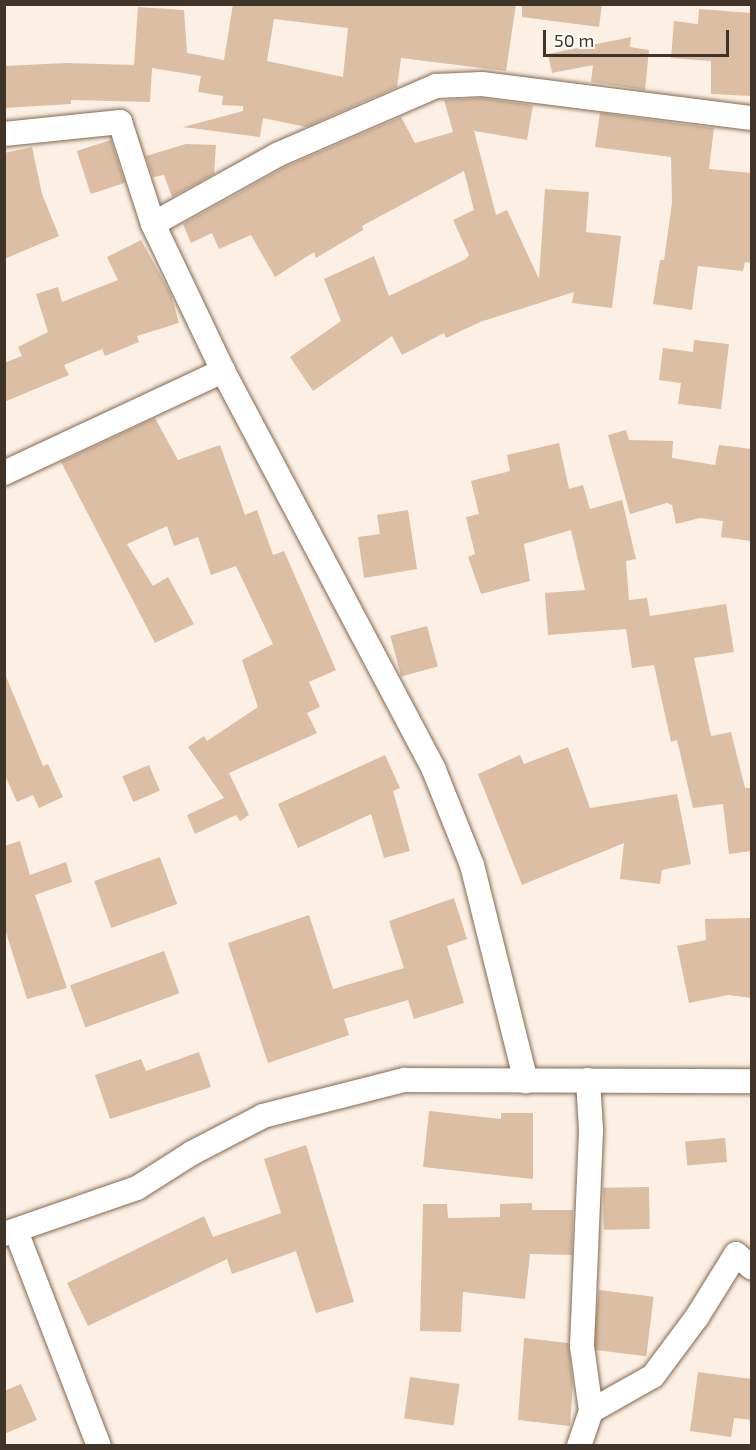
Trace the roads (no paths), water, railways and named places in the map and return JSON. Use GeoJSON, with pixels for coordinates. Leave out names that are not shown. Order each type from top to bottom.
{"type":"FeatureCollection","features":[{"type":"Feature","properties":{"kind":"street"},"geometry":{"type":"LineString","coordinates":[[153,224],[279,154],[436,87],[482,84],[752,118]]}},
{"type":"Feature","properties":{"kind":"street"},"geometry":{"type":"LineString","coordinates":[[4,134],[120,122],[153,224],[223,371],[434,770],[472,865],[526,1081]]}},
{"type":"Feature","properties":{"kind":"street"},"geometry":{"type":"LineString","coordinates":[[4,472],[223,371]]}},
{"type":"Feature","properties":{"kind":"street"},"geometry":{"type":"LineString","coordinates":[[99,1446],[10,1232],[137,1188],[192,1153],[263,1116],[404,1080],[752,1081]]}},
{"type":"Feature","properties":{"kind":"street"},"geometry":{"type":"LineString","coordinates":[[579,1446],[591,1411],[582,1346],[591,1129],[588,1080]]}},
{"type":"Feature","properties":{"kind":"street"},"geometry":{"type":"LineString","coordinates":[[591,1411],[653,1376],[697,1317],[736,1254],[752,1268]]}}]}
